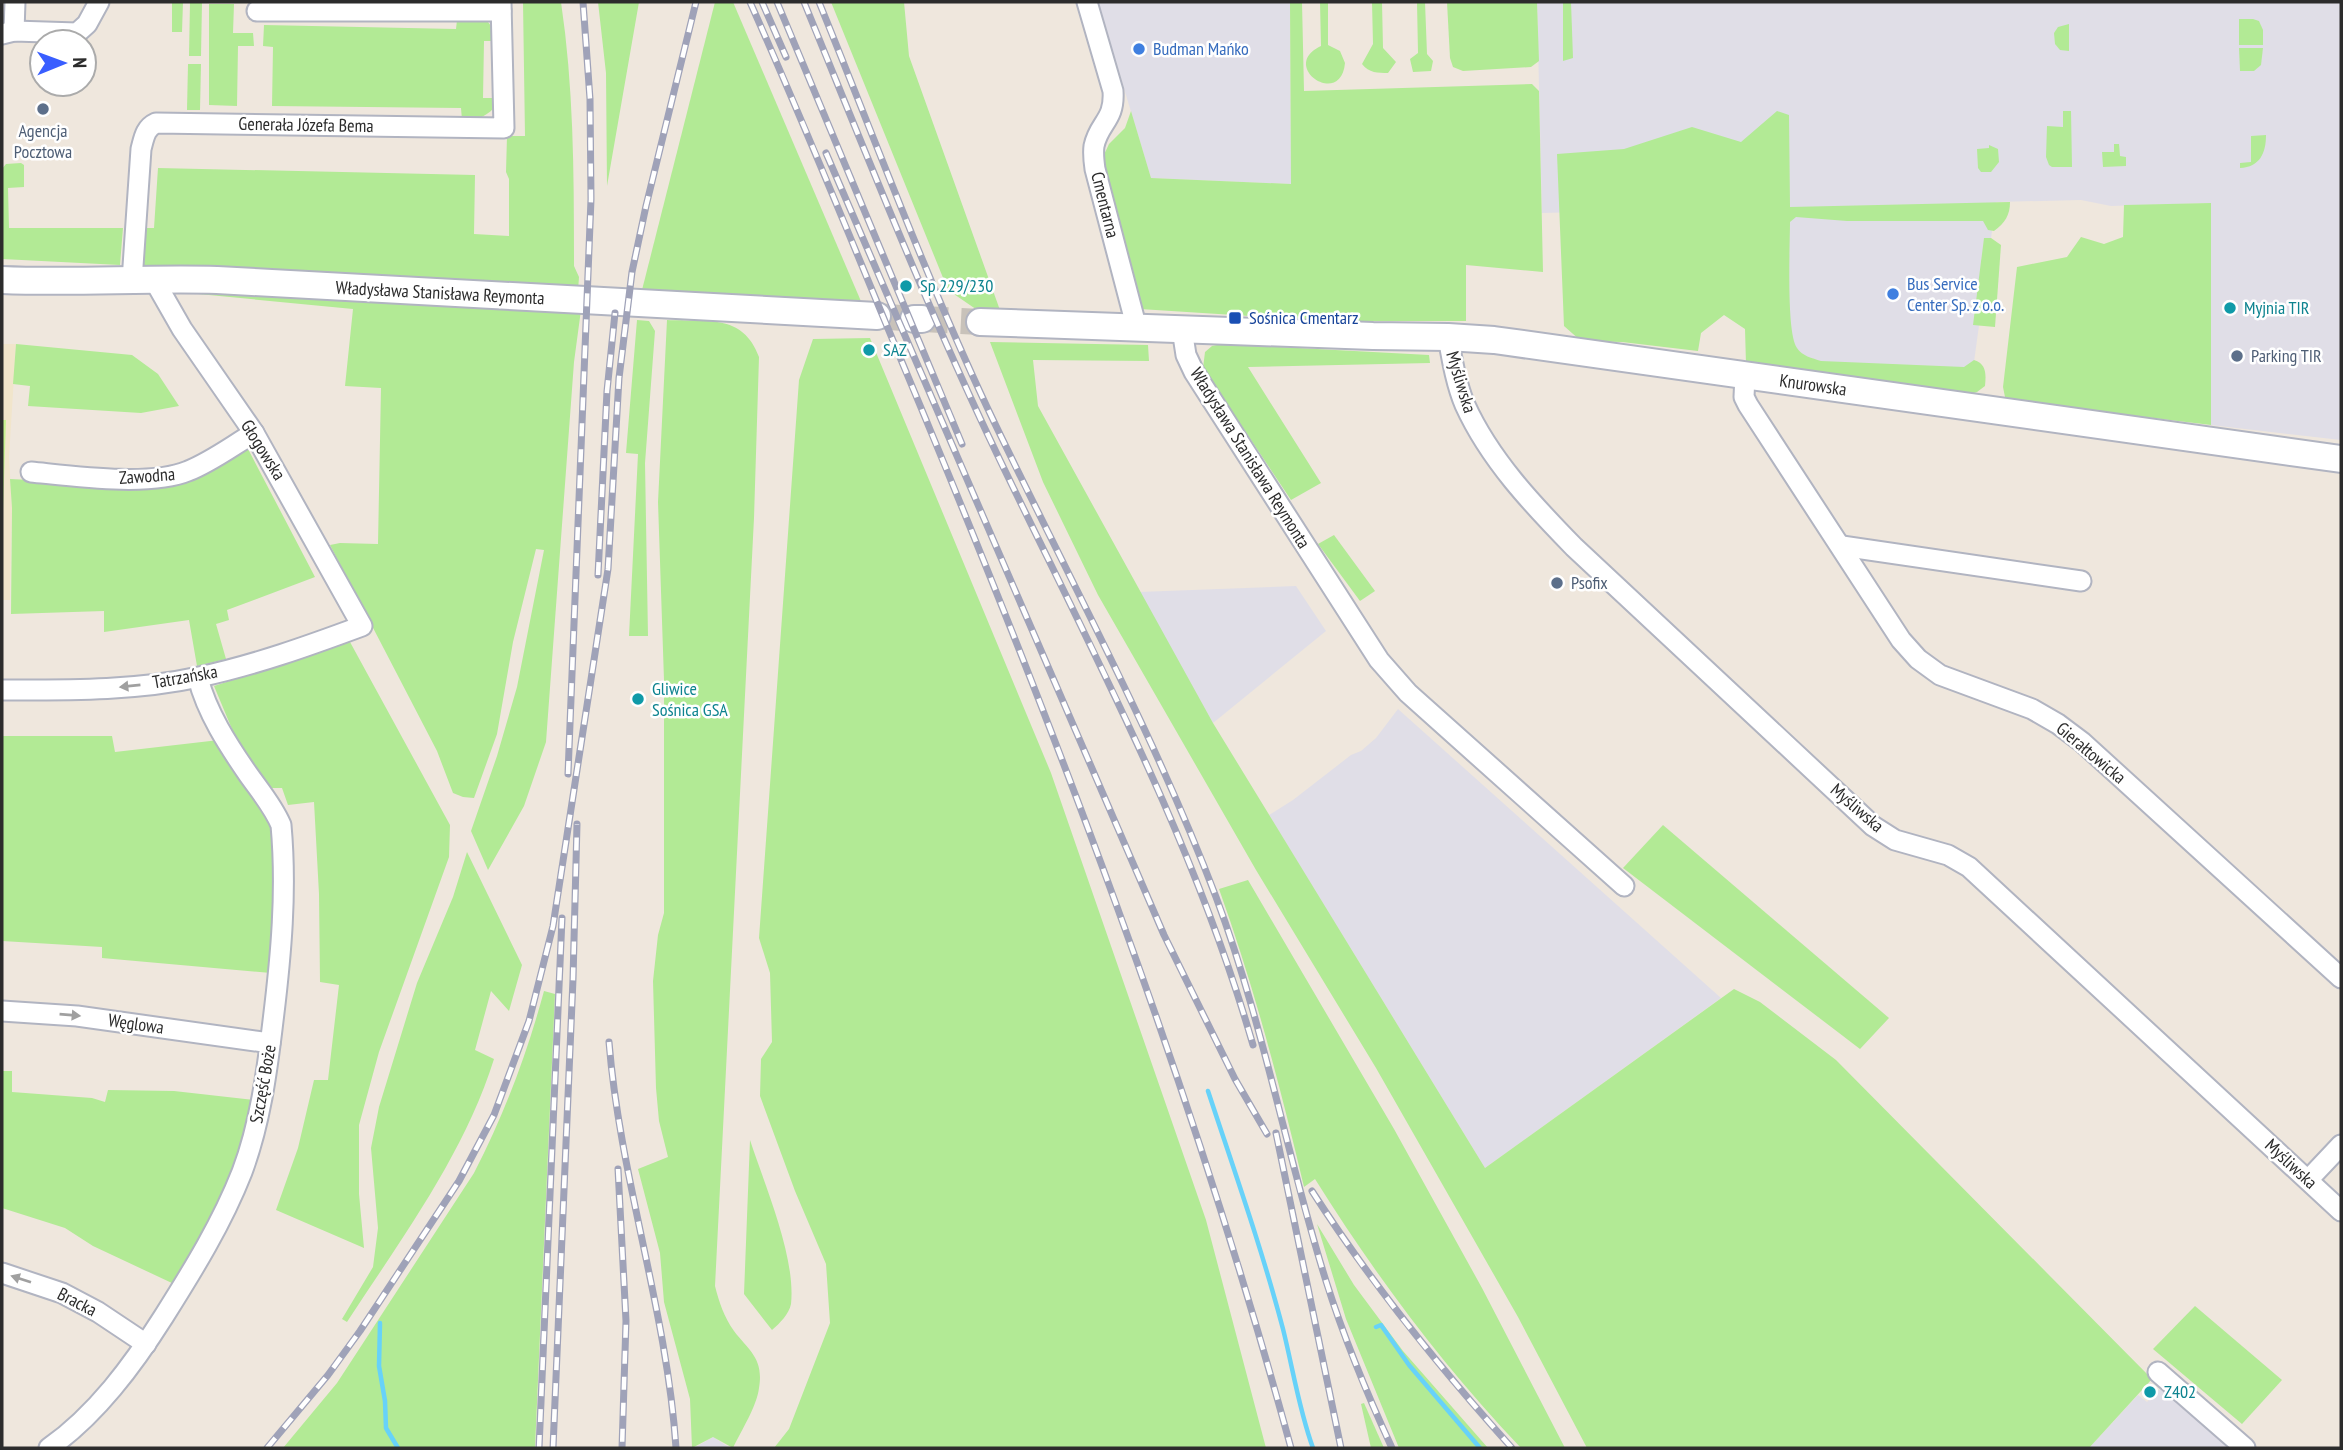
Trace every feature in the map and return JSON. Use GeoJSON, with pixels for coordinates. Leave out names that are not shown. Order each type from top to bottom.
{"type":"FeatureCollection","features":[{"type":"Feature","properties":{"kind":"street"},"geometry":{"type":"LineString","coordinates":[[15,2],[8,33],[77,33],[87,24],[99,2]]}},
{"type":"Feature","properties":{"kind":"street","name":"Cmentarna"},"geometry":{"type":"LineString","coordinates":[[1087,2],[1114,102],[1112,112],[1094,148],[1095,169],[1137,329]]}},
{"type":"Feature","properties":{"kind":"street","name":"Generała Józefa Bema"},"geometry":{"type":"LineString","coordinates":[[143,281],[141,149],[144,135],[156,123],[504,128],[501,6],[257,11]]}},
{"type":"Feature","properties":{"kind":"street","name":"Władysława Stanisława Reymonta"},"geometry":{"type":"LineString","coordinates":[[2,280],[217,280],[877,317]]}},
{"type":"Feature","properties":{"kind":"street","name":"Głogowska"},"geometry":{"type":"LineString","coordinates":[[143,281],[182,329],[254,433],[362,626]]}},
{"type":"Feature","properties":{"kind":"street"},"geometry":{"type":"LineString","coordinates":[[980,322],[1182,330]]}},
{"type":"Feature","properties":{"kind":"street","name":"Władysława Stanisława Reymonta"},"geometry":{"type":"LineString","coordinates":[[1182,330],[1186,355],[1194,372],[1379,660],[1408,693],[1624,886]]}},
{"type":"Feature","properties":{"kind":"street","name":"Knurowska"},"geometry":{"type":"LineString","coordinates":[[1182,330],[1493,340],[2341,459]]}},
{"type":"Feature","properties":{"kind":"street","name":"Myśliwska"},"geometry":{"type":"LineString","coordinates":[[1448,337],[1464,403],[1480,434],[1535,508],[1574,547],[1873,826],[1895,840],[1948,855],[1969,867],[2341,1211]]}},
{"type":"Feature","properties":{"kind":"street","name":"Gierałtowicka"},"geometry":{"type":"LineString","coordinates":[[1745,375],[1746,401],[1901,640],[1918,659],[1940,674],[2032,709],[2074,736],[2341,978]]}},
{"type":"Feature","properties":{"kind":"street","name":"Zawodna"},"geometry":{"type":"LineString","coordinates":[[31,472],[105,478],[169,476],[194,468],[254,433]]}},
{"type":"Feature","properties":{"kind":"street"},"geometry":{"type":"LineString","coordinates":[[1842,546],[2081,581]]}},
{"type":"Feature","properties":{"kind":"street","name":"Tatrzańska"},"geometry":{"type":"LineString","coordinates":[[2,690],[100,689],[198,678],[282,656],[362,626]]}},
{"type":"Feature","properties":{"kind":"street","name":"Szczęść Boże"},"geometry":{"type":"LineString","coordinates":[[50,1448],[81,1422],[120,1378],[146,1344],[192,1272],[233,1192],[253,1135],[264,1085],[282,929],[281,825],[236,757],[206,702],[198,678]]}},
{"type":"Feature","properties":{"kind":"street","name":"Węglowa"},"geometry":{"type":"LineString","coordinates":[[2,1011],[77,1016],[270,1042]]}},
{"type":"Feature","properties":{"kind":"street"},"geometry":{"type":"LineString","coordinates":[[2308,1180],[2341,1145]]}},
{"type":"Feature","properties":{"kind":"street","name":"Bracka"},"geometry":{"type":"LineString","coordinates":[[2,1273],[62,1293],[98,1312],[146,1344]]}},
{"type":"Feature","properties":{"kind":"street"},"geometry":{"type":"LineString","coordinates":[[2158,1372],[2245,1448]]}},
{"type":"Feature","properties":{"kind":"shaded area"},"geometry":{"type":"Polygon","coordinates":[[[1098,2],[1290,2],[1291,184],[1151,178],[1098,2]]]}},
{"type":"Feature","properties":{"kind":"shaded area"},"geometry":{"type":"Polygon","coordinates":[[[1537,2],[2341,2],[2341,440],[2211,425],[2211,203],[2111,206],[2081,200],[1996,202],[1970,391],[1785,365],[1779,207],[1542,213],[1537,2]]]}},
{"type":"Feature","properties":{"kind":"shaded area"},"geometry":{"type":"Polygon","coordinates":[[[2,344],[16,344],[9,457],[12,508],[10,600],[2,600],[2,344]]]}},
{"type":"Feature","properties":{"kind":"shaded area"},"geometry":{"type":"Polygon","coordinates":[[[1296,586],[1326,631],[1213,723],[1139,592],[1296,586]]]}},
{"type":"Feature","properties":{"kind":"shaded area"},"geometry":{"type":"Polygon","coordinates":[[[1398,709],[1721,998],[1485,1168],[1269,815],[1351,755],[1361,751],[1376,738],[1398,709]]]}},
{"type":"Feature","properties":{"kind":"shaded area"},"geometry":{"type":"Polygon","coordinates":[[[2161,1388],[2230,1448],[2089,1448],[2138,1395],[2147,1402],[2161,1388]]]}},
{"type":"Feature","properties":{"kind":"shaded area"},"geometry":{"type":"Polygon","coordinates":[[[713,1437],[730,1448],[694,1448],[713,1437]]]}},
{"type":"Feature","properties":{"kind":"green space"},"geometry":{"type":"Polygon","coordinates":[[[172,2],[183,2],[182,32],[172,32],[172,2]]]}},
{"type":"Feature","properties":{"kind":"green space"},"geometry":{"type":"Polygon","coordinates":[[[190,2],[202,2],[201,56],[189,56],[190,2]]]}},
{"type":"Feature","properties":{"kind":"green space"},"geometry":{"type":"Polygon","coordinates":[[[523,2],[561,2],[571,101],[574,266],[579,277],[578,291],[145,270],[139,262],[142,228],[154,228],[158,168],[475,175],[474,234],[509,236],[507,136],[525,136],[523,2]]]}},
{"type":"Feature","properties":{"kind":"green space"},"geometry":{"type":"Polygon","coordinates":[[[598,2],[639,2],[607,186],[606,73],[598,2]]]}},
{"type":"Feature","properties":{"kind":"green space"},"geometry":{"type":"Polygon","coordinates":[[[715,2],[733,2],[863,306],[642,290],[715,2]]]}},
{"type":"Feature","properties":{"kind":"green space"},"geometry":{"type":"Polygon","coordinates":[[[831,2],[904,2],[909,56],[1001,313],[983,314],[948,290],[831,2]]]}},
{"type":"Feature","properties":{"kind":"green space"},"geometry":{"type":"Polygon","coordinates":[[[1290,2],[1302,2],[1304,91],[1532,84],[1539,91],[1543,272],[1466,265],[1466,321],[1297,321],[1140,309],[1100,163],[1109,144],[1125,128],[1131,111],[1151,178],[1291,184],[1290,2]]]}},
{"type":"Feature","properties":{"kind":"green space"},"geometry":{"type":"Polygon","coordinates":[[[1320,2],[1328,2],[1328,45],[1340,51],[1345,63],[1341,76],[1334,83],[1315,79],[1306,64],[1310,54],[1321,46],[1320,2]]]}},
{"type":"Feature","properties":{"kind":"green space"},"geometry":{"type":"Polygon","coordinates":[[[1372,2],[1382,2],[1383,48],[1396,62],[1388,73],[1371,71],[1362,64],[1373,44],[1372,2]]]}},
{"type":"Feature","properties":{"kind":"green space"},"geometry":{"type":"Polygon","coordinates":[[[1417,2],[1425,2],[1427,54],[1433,61],[1431,71],[1413,72],[1410,59],[1418,53],[1417,2]]]}},
{"type":"Feature","properties":{"kind":"green space"},"geometry":{"type":"Polygon","coordinates":[[[1447,2],[1537,2],[1539,61],[1531,67],[1463,71],[1453,67],[1450,58],[1447,2]]]}},
{"type":"Feature","properties":{"kind":"green space"},"geometry":{"type":"Polygon","coordinates":[[[1563,2],[1571,2],[1573,58],[1563,61],[1563,2]]]}},
{"type":"Feature","properties":{"kind":"green space"},"geometry":{"type":"Polygon","coordinates":[[[209,4],[234,4],[233,33],[253,33],[254,46],[238,46],[237,106],[209,105],[209,4]]]}},
{"type":"Feature","properties":{"kind":"green space"},"geometry":{"type":"Polygon","coordinates":[[[2239,19],[2259,21],[2263,30],[2263,45],[2239,45],[2239,19]]]}},
{"type":"Feature","properties":{"kind":"green space"},"geometry":{"type":"Polygon","coordinates":[[[457,20],[488,22],[494,30],[496,41],[484,41],[483,98],[495,98],[494,108],[483,116],[462,120],[461,108],[272,106],[273,47],[263,46],[264,25],[456,29],[457,20]]]}},
{"type":"Feature","properties":{"kind":"green space"},"geometry":{"type":"Polygon","coordinates":[[[2069,24],[2069,51],[2060,50],[2055,44],[2054,33],[2058,27],[2069,24]]]}},
{"type":"Feature","properties":{"kind":"green space"},"geometry":{"type":"Polygon","coordinates":[[[2239,48],[2263,48],[2261,65],[2254,71],[2240,71],[2239,48]]]}},
{"type":"Feature","properties":{"kind":"green space"},"geometry":{"type":"Polygon","coordinates":[[[188,64],[201,64],[200,110],[187,110],[188,64]]]}},
{"type":"Feature","properties":{"kind":"green space"},"geometry":{"type":"Polygon","coordinates":[[[1777,111],[1789,115],[1790,207],[2010,202],[2006,218],[1994,231],[1988,230],[1983,221],[1847,221],[1796,217],[1790,222],[1791,325],[1799,351],[1821,361],[1964,367],[1974,360],[1981,364],[1985,374],[1985,386],[1977,392],[1968,395],[1746,364],[1745,329],[1724,315],[1701,333],[1698,351],[1622,342],[1581,341],[1564,326],[1557,154],[1624,149],[1692,127],[1741,142],[1777,111]]]}},
{"type":"Feature","properties":{"kind":"green space"},"geometry":{"type":"Polygon","coordinates":[[[2063,111],[2071,111],[2072,167],[2052,167],[2046,157],[2047,126],[2063,127],[2063,111]]]}},
{"type":"Feature","properties":{"kind":"green space"},"geometry":{"type":"Polygon","coordinates":[[[2266,135],[2265,148],[2257,162],[2240,168],[2240,163],[2251,162],[2251,136],[2266,135]]]}},
{"type":"Feature","properties":{"kind":"green space"},"geometry":{"type":"Polygon","coordinates":[[[2114,144],[2119,144],[2120,156],[2126,157],[2126,166],[2103,167],[2102,152],[2114,152],[2114,144]]]}},
{"type":"Feature","properties":{"kind":"green space"},"geometry":{"type":"Polygon","coordinates":[[[1989,145],[1998,149],[1999,162],[1991,172],[1981,172],[1978,168],[1977,149],[1989,148],[1989,145]]]}},
{"type":"Feature","properties":{"kind":"green space"},"geometry":{"type":"Polygon","coordinates":[[[6,164],[24,165],[24,187],[8,188],[9,228],[123,228],[120,265],[2,259],[2,169],[6,164]]]}},
{"type":"Feature","properties":{"kind":"green space"},"geometry":{"type":"Polygon","coordinates":[[[2211,203],[2211,425],[2014,401],[2005,397],[2003,387],[2017,267],[2067,257],[2081,237],[2104,244],[2123,237],[2124,205],[2211,203]]]}},
{"type":"Feature","properties":{"kind":"green space"},"geometry":{"type":"Polygon","coordinates":[[[1984,238],[1991,238],[2001,245],[1995,327],[1973,325],[1984,238]]]}},
{"type":"Feature","properties":{"kind":"green space"},"geometry":{"type":"Polygon","coordinates":[[[189,290],[581,310],[574,362],[546,742],[524,806],[488,870],[471,831],[517,687],[544,550],[536,549],[513,642],[497,734],[474,798],[463,797],[453,793],[437,751],[330,545],[378,544],[381,388],[345,386],[353,309],[188,293],[189,290]]]}},
{"type":"Feature","properties":{"kind":"green space"},"geometry":{"type":"Polygon","coordinates":[[[637,320],[649,321],[655,331],[645,463],[648,636],[629,636],[638,454],[626,453],[637,320]]]}},
{"type":"Feature","properties":{"kind":"green space"},"geometry":{"type":"Polygon","coordinates":[[[667,320],[709,321],[733,326],[752,343],[759,357],[754,518],[715,1286],[727,1320],[757,1362],[760,1378],[755,1403],[733,1448],[713,1437],[692,1448],[690,1399],[664,1302],[660,1253],[638,1169],[668,1157],[659,1121],[656,1088],[653,981],[658,935],[664,913],[664,680],[658,502],[667,320]]]}},
{"type":"Feature","properties":{"kind":"green space"},"geometry":{"type":"Polygon","coordinates":[[[870,338],[1051,773],[1206,1220],[1266,1448],[774,1448],[789,1429],[830,1323],[826,1264],[795,1191],[760,1096],[761,1059],[772,1042],[770,973],[759,938],[799,380],[813,339],[870,338]]]}},
{"type":"Feature","properties":{"kind":"green space"},"geometry":{"type":"Polygon","coordinates":[[[990,342],[1148,345],[1149,361],[1033,360],[1038,406],[1213,723],[1485,1168],[1734,989],[1760,1002],[1836,1060],[2152,1379],[2089,1448],[1587,1448],[1518,1317],[1376,1068],[1256,870],[1098,595],[1043,482],[990,342]]]}},
{"type":"Feature","properties":{"kind":"green space"},"geometry":{"type":"Polygon","coordinates":[[[16,344],[132,355],[158,374],[179,406],[141,413],[28,406],[30,386],[13,384],[16,344]]]}},
{"type":"Feature","properties":{"kind":"green space"},"geometry":{"type":"Polygon","coordinates":[[[1222,344],[1429,355],[1430,363],[1248,367],[1321,483],[1291,500],[1203,368],[1205,352],[1212,346],[1222,344]]]}},
{"type":"Feature","properties":{"kind":"green space"},"geometry":{"type":"Polygon","coordinates":[[[2,420],[6,420],[2,541],[2,420]]]}},
{"type":"Feature","properties":{"kind":"green space"},"geometry":{"type":"Polygon","coordinates":[[[248,449],[315,577],[227,610],[229,620],[216,624],[226,659],[197,666],[189,620],[104,632],[104,611],[11,614],[10,479],[130,485],[248,449]]]}},
{"type":"Feature","properties":{"kind":"green space"},"geometry":{"type":"Polygon","coordinates":[[[1334,535],[1375,591],[1360,601],[1318,544],[1334,535]]]}},
{"type":"Feature","properties":{"kind":"green space"},"geometry":{"type":"Polygon","coordinates":[[[350,642],[450,825],[449,857],[379,1052],[359,1125],[359,1194],[364,1248],[276,1210],[298,1148],[314,1080],[328,1080],[339,985],[320,982],[314,802],[288,805],[282,788],[265,788],[242,753],[214,686],[350,642]]]}},
{"type":"Feature","properties":{"kind":"green space"},"geometry":{"type":"Polygon","coordinates":[[[2,736],[112,736],[115,752],[219,740],[270,818],[275,854],[271,973],[102,958],[102,947],[2,941],[2,736]]]}},
{"type":"Feature","properties":{"kind":"green space"},"geometry":{"type":"Polygon","coordinates":[[[1663,825],[1889,1018],[1860,1049],[1623,868],[1663,825]]]}},
{"type":"Feature","properties":{"kind":"green space"},"geometry":{"type":"Polygon","coordinates":[[[467,852],[522,965],[509,1011],[491,991],[475,1050],[494,1059],[466,1129],[430,1195],[347,1322],[342,1319],[373,1267],[378,1228],[371,1148],[379,1107],[417,983],[453,897],[467,852]]]}},
{"type":"Feature","properties":{"kind":"green space"},"geometry":{"type":"Polygon","coordinates":[[[1248,880],[1394,1129],[1482,1288],[1565,1448],[1521,1448],[1464,1385],[1411,1319],[1315,1179],[1304,1187],[1266,1036],[1219,889],[1248,880]]]}},
{"type":"Feature","properties":{"kind":"green space"},"geometry":{"type":"Polygon","coordinates":[[[544,991],[555,994],[535,1448],[283,1448],[337,1383],[474,1173],[514,1084],[544,991]]]}},
{"type":"Feature","properties":{"kind":"green space"},"geometry":{"type":"Polygon","coordinates":[[[2,1071],[12,1071],[12,1092],[92,1098],[105,1102],[108,1090],[174,1091],[254,1100],[248,1132],[223,1201],[174,1284],[93,1246],[65,1228],[2,1208],[2,1071]]]}},
{"type":"Feature","properties":{"kind":"green space"},"geometry":{"type":"Polygon","coordinates":[[[750,1140],[778,1222],[789,1265],[790,1308],[772,1330],[744,1294],[750,1140]]]}},
{"type":"Feature","properties":{"kind":"green space"},"geometry":{"type":"Polygon","coordinates":[[[1317,1224],[1354,1285],[1403,1351],[1488,1448],[1399,1448],[1346,1319],[1317,1224]]]}},
{"type":"Feature","properties":{"kind":"green space"},"geometry":{"type":"Polygon","coordinates":[[[2195,1306],[2282,1380],[2242,1424],[2153,1349],[2195,1306]]]}},
{"type":"Feature","properties":{"kind":"green space"},"geometry":{"type":"Polygon","coordinates":[[[1364,1403],[1384,1448],[1371,1448],[1361,1404],[1364,1403]]]}},
{"type":"Feature","properties":{"kind":"waterway"},"geometry":{"type":"LineString","coordinates":[[1208,1091],[1266,1269],[1313,1448]]}},
{"type":"Feature","properties":{"kind":"waterway"},"geometry":{"type":"LineString","coordinates":[[380,1323],[379,1366],[386,1428],[398,1448]]}},
{"type":"Feature","properties":{"kind":"waterway"},"geometry":{"type":"LineString","coordinates":[[1376,1327],[1381,1325],[1409,1365],[1480,1448]]}},
{"type":"Feature","properties":{"kind":"tunnel"},"geometry":{"type":"LineString","coordinates":[[877,316],[914,319]]}},
{"type":"Feature","properties":{"kind":"tunnel"},"geometry":{"type":"LineString","coordinates":[[922,319],[980,322]]}},
{"type":"Feature","properties":{"kind":"railway"},"geometry":{"type":"LineString","coordinates":[[568,774],[591,199],[590,99],[583,2]]}},
{"type":"Feature","properties":{"kind":"railway"},"geometry":{"type":"LineString","coordinates":[[267,1448],[328,1375],[360,1331],[459,1181],[494,1115],[529,1021],[553,926],[608,569],[619,378],[632,272],[696,2]]}},
{"type":"Feature","properties":{"kind":"railway"},"geometry":{"type":"LineString","coordinates":[[750,2],[961,506],[1066,771],[1164,1039],[1252,1311],[1291,1448]]}},
{"type":"Feature","properties":{"kind":"railway"},"geometry":{"type":"LineString","coordinates":[[762,2],[786,57]]}},
{"type":"Feature","properties":{"kind":"railway"},"geometry":{"type":"LineString","coordinates":[[777,2],[962,444]]}},
{"type":"Feature","properties":{"kind":"railway"},"geometry":{"type":"LineString","coordinates":[[804,2],[946,342],[1170,818],[1229,968],[1253,1045]]}},
{"type":"Feature","properties":{"kind":"railway"},"geometry":{"type":"LineString","coordinates":[[819,2],[964,357],[1136,711],[1216,897],[1233,944],[1261,1040],[1326,1281],[1356,1366],[1392,1448]]}},
{"type":"Feature","properties":{"kind":"railway"},"geometry":{"type":"LineString","coordinates":[[826,153],[1164,935],[1235,1079],[1267,1134]]}},
{"type":"Feature","properties":{"kind":"railway"},"geometry":{"type":"LineString","coordinates":[[598,575],[607,391],[615,313]]}},
{"type":"Feature","properties":{"kind":"railway"},"geometry":{"type":"LineString","coordinates":[[553,1448],[577,824]]}},
{"type":"Feature","properties":{"kind":"railway"},"geometry":{"type":"LineString","coordinates":[[539,1448],[562,918]]}},
{"type":"Feature","properties":{"kind":"railway"},"geometry":{"type":"LineString","coordinates":[[609,1042],[623,1144],[663,1346],[676,1448]]}},
{"type":"Feature","properties":{"kind":"railway"},"geometry":{"type":"LineString","coordinates":[[1276,1133],[1341,1448]]}},
{"type":"Feature","properties":{"kind":"railway"},"geometry":{"type":"LineString","coordinates":[[618,1169],[626,1321],[622,1448]]}},
{"type":"Feature","properties":{"kind":"railway"},"geometry":{"type":"LineString","coordinates":[[1312,1191],[1407,1324],[1512,1448]]}},
{"type":"Feature","properties":{"kind":"place","name":"Budman Mańko"},"geometry":{"type":"Point","coordinates":[1139,49]}},
{"type":"Feature","properties":{"kind":"place","name":"Agencja Pocztowa"},"geometry":{"type":"Point","coordinates":[43,109]}},
{"type":"Feature","properties":{"kind":"place","name":"Sp 229/230"},"geometry":{"type":"Point","coordinates":[906,286]}},
{"type":"Feature","properties":{"kind":"place","name":"Bus Service Center Sp. z o.o."},"geometry":{"type":"Point","coordinates":[1893,294]}},
{"type":"Feature","properties":{"kind":"place","name":"Myjnia TIR"},"geometry":{"type":"Point","coordinates":[2230,308]}},
{"type":"Feature","properties":{"kind":"place","name":"Sośnica Cmentarz"},"geometry":{"type":"Point","coordinates":[1235,318]}},
{"type":"Feature","properties":{"kind":"place","name":"SAZ"},"geometry":{"type":"Point","coordinates":[869,350]}},
{"type":"Feature","properties":{"kind":"place","name":"Parking TIR"},"geometry":{"type":"Point","coordinates":[2237,356]}},
{"type":"Feature","properties":{"kind":"place","name":"Psofix"},"geometry":{"type":"Point","coordinates":[1557,583]}},
{"type":"Feature","properties":{"kind":"place","name":"Gliwice Sośnica GSA"},"geometry":{"type":"Point","coordinates":[638,699]}},
{"type":"Feature","properties":{"kind":"place","name":"Z402"},"geometry":{"type":"Point","coordinates":[2150,1392]}}]}
